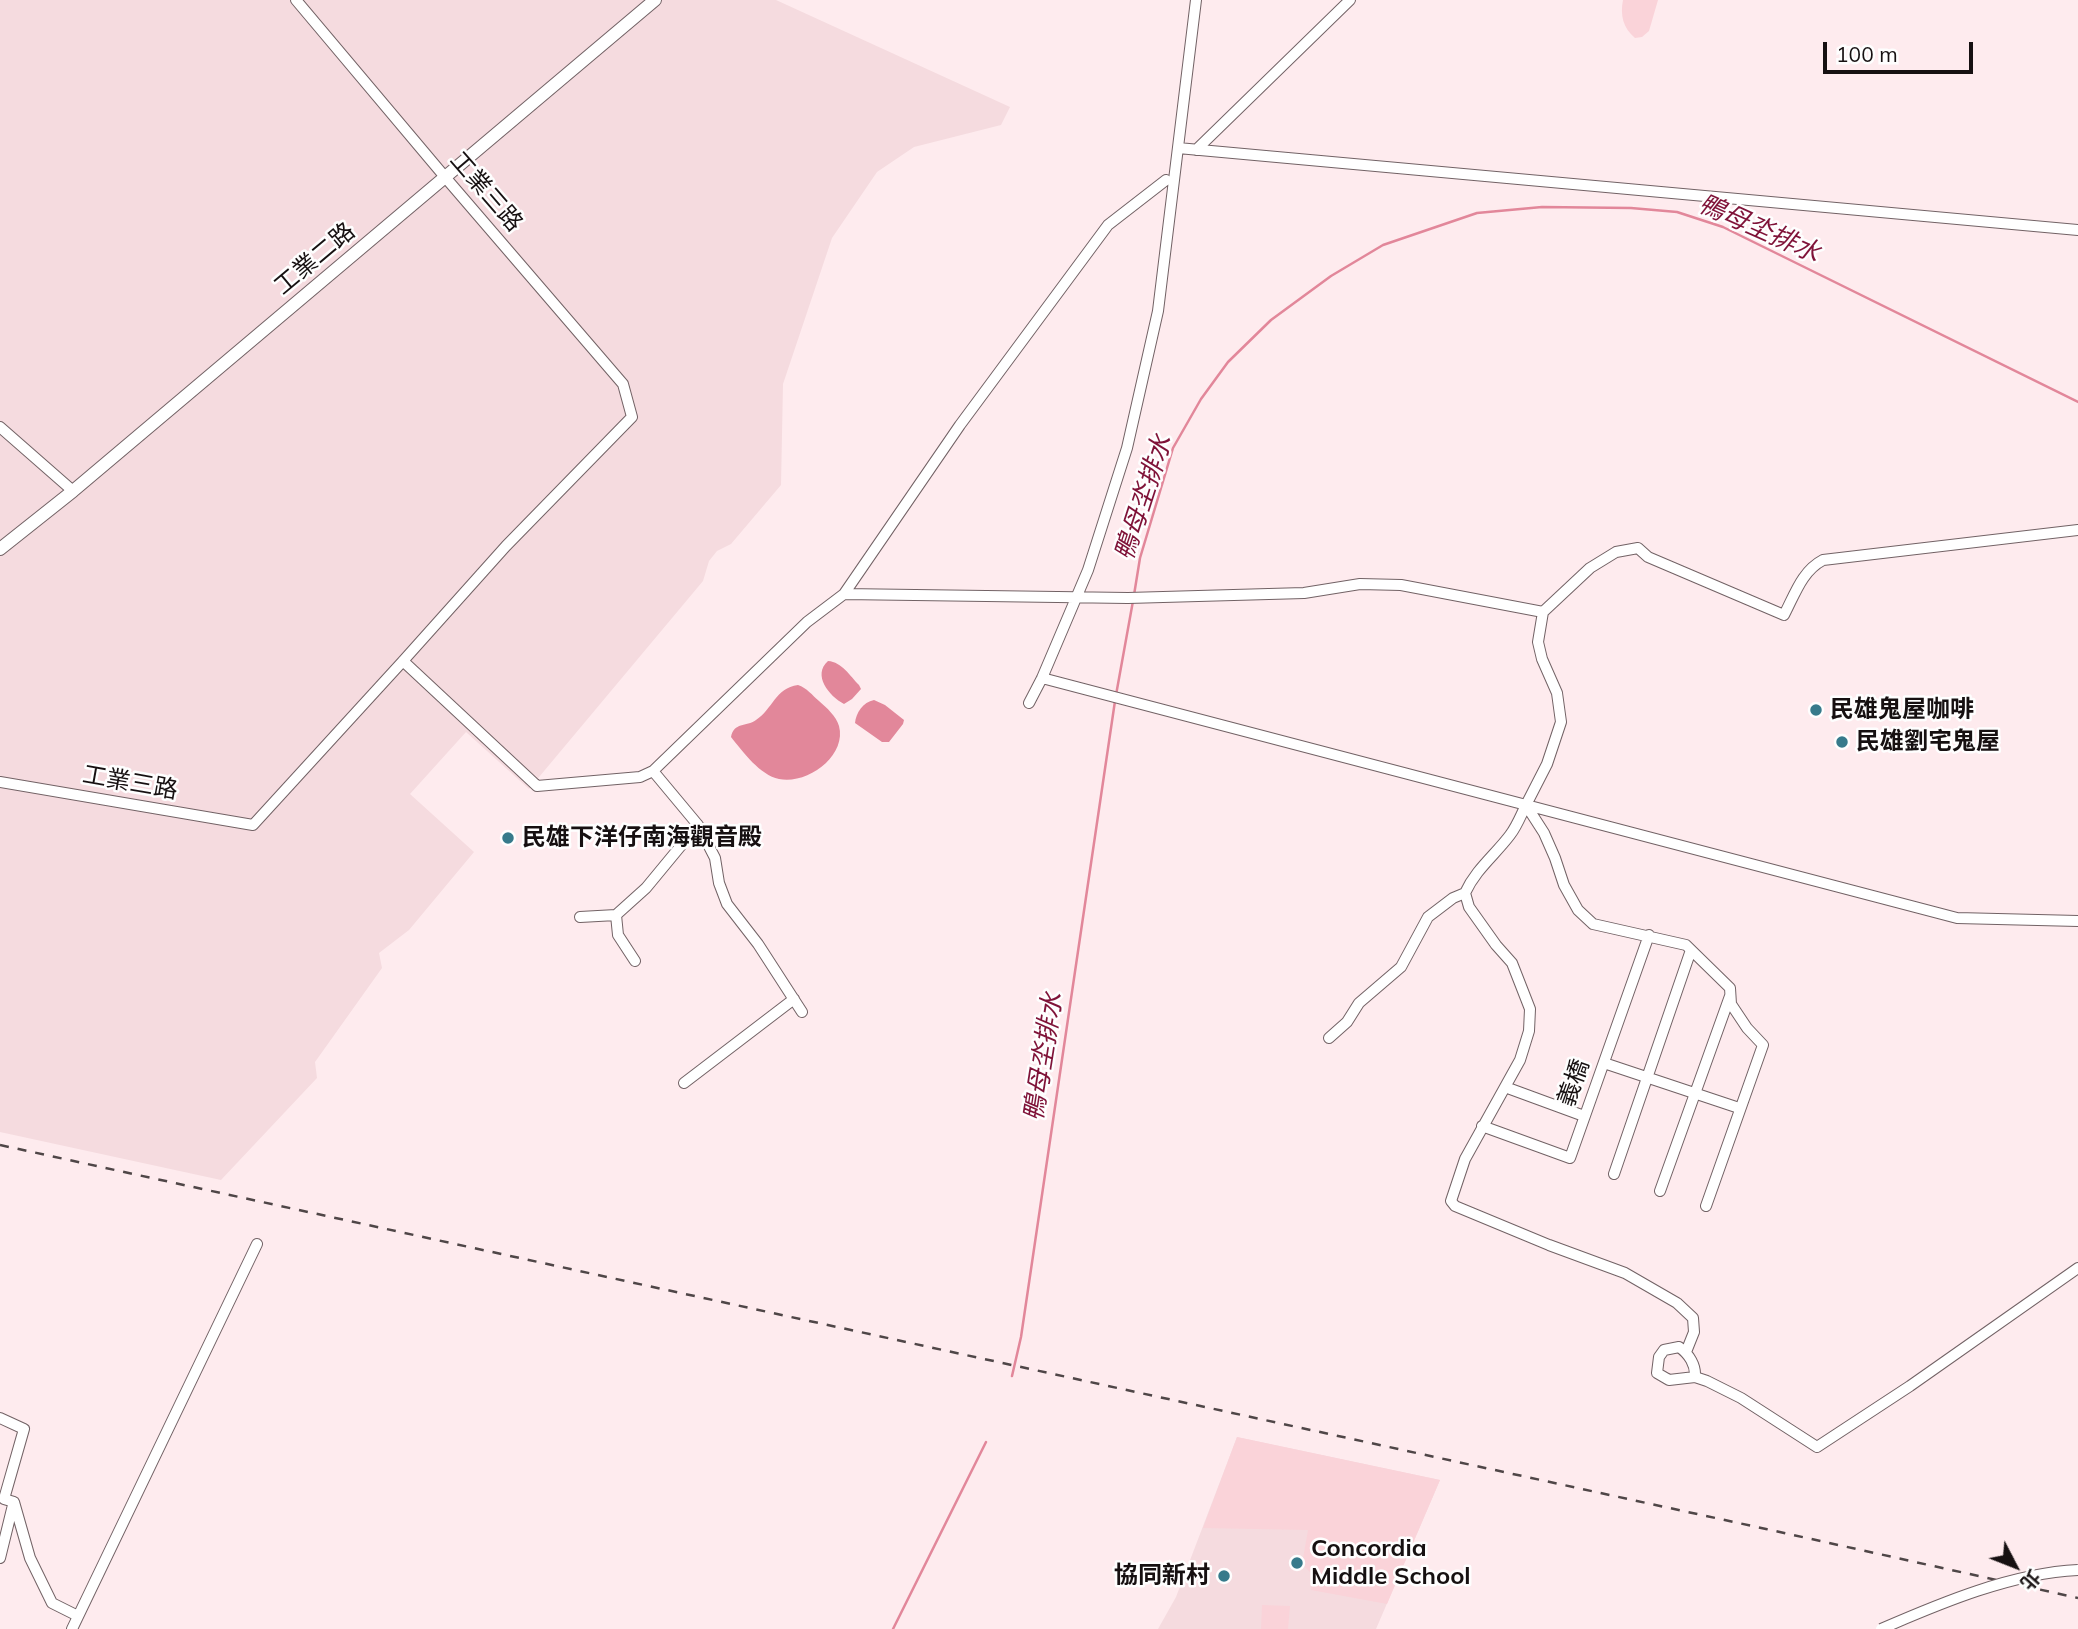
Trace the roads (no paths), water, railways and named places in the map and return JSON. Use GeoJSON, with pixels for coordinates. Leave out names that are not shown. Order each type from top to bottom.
{"type":"FeatureCollection","features":[{"type":"Feature","properties":{"kind":"main road","name":"工業二路"},"geometry":{"type":"LineString","coordinates":[[0,549],[73,491],[655,0]]}},
{"type":"Feature","properties":{"kind":"street","name":"工業三路"},"geometry":{"type":"LineString","coordinates":[[0,782],[253,825],[506,546],[632,417],[623,384],[296,0]]}},
{"type":"Feature","properties":{"kind":"street"},"geometry":{"type":"LineString","coordinates":[[1029,703],[1088,570],[1127,448],[1158,311],[1196,0]]}},
{"type":"Feature","properties":{"kind":"street"},"geometry":{"type":"LineString","coordinates":[[1196,150],[1350,0]]}},
{"type":"Feature","properties":{"kind":"street"},"geometry":{"type":"LineString","coordinates":[[1178,148],[2078,230]]}},
{"type":"Feature","properties":{"kind":"street"},"geometry":{"type":"LineString","coordinates":[[403,661],[537,786],[640,776],[653,771],[807,622],[844,594],[961,425],[1108,225],[1166,180]]}},
{"type":"Feature","properties":{"kind":"street"},"geometry":{"type":"LineString","coordinates":[[0,427],[73,491]]}},
{"type":"Feature","properties":{"kind":"street"},"geometry":{"type":"LineString","coordinates":[[1329,1038],[1347,1022],[1359,1003],[1401,967],[1428,916],[1465,893],[1481,867],[1512,833],[1547,764],[1561,722],[1557,693],[1542,659],[1538,642],[1543,612],[1590,568],[1616,552],[1638,548],[1648,557],[1784,615],[1804,575],[1824,560],[2078,530]]}},
{"type":"Feature","properties":{"kind":"street"},"geometry":{"type":"LineString","coordinates":[[844,594],[1128,598],[1304,593],[1360,584],[1401,584],[1543,612]]}},
{"type":"Feature","properties":{"kind":"street"},"geometry":{"type":"LineString","coordinates":[[1042,678],[1957,918],[2078,921]]}},
{"type":"Feature","properties":{"kind":"street"},"geometry":{"type":"LineString","coordinates":[[653,771],[698,825],[715,858],[719,883],[727,904],[758,944],[802,1012]]}},
{"type":"Feature","properties":{"kind":"street"},"geometry":{"type":"LineString","coordinates":[[1526,805],[1544,833],[1564,885],[1578,910],[1593,924],[1686,945],[1730,988],[1731,1004],[1747,1028],[1763,1045],[1706,1206]]}},
{"type":"Feature","properties":{"kind":"street"},"geometry":{"type":"LineString","coordinates":[[580,917],[616,915],[646,888],[698,825]]}},
{"type":"Feature","properties":{"kind":"street"},"geometry":{"type":"LineString","coordinates":[[1465,893],[1469,907],[1496,945],[1512,962],[1530,1009],[1529,1031],[1520,1060],[1465,1159],[1451,1201],[1455,1206],[1549,1245],[1625,1273],[1676,1303],[1693,1318],[1693,1332],[1686,1352]]}},
{"type":"Feature","properties":{"kind":"street"},"geometry":{"type":"LineString","coordinates":[[616,915],[618,935],[635,961]]}},
{"type":"Feature","properties":{"kind":"street","name":"義橋"},"geometry":{"type":"LineString","coordinates":[[1482,1126],[1570,1158],[1649,935]]}},
{"type":"Feature","properties":{"kind":"street"},"geometry":{"type":"LineString","coordinates":[[1614,1174],[1691,950]]}},
{"type":"Feature","properties":{"kind":"street"},"geometry":{"type":"LineString","coordinates":[[1660,1191],[1731,995]]}},
{"type":"Feature","properties":{"kind":"street"},"geometry":{"type":"LineString","coordinates":[[684,1083],[794,999]]}},
{"type":"Feature","properties":{"kind":"street"},"geometry":{"type":"LineString","coordinates":[[1604,1063],[1740,1108]]}},
{"type":"Feature","properties":{"kind":"street"},"geometry":{"type":"LineString","coordinates":[[1505,1087],[1584,1116]]}},
{"type":"Feature","properties":{"kind":"street"},"geometry":{"type":"LineString","coordinates":[[72,1629],[257,1244]]}},
{"type":"Feature","properties":{"kind":"street"},"geometry":{"type":"LineString","coordinates":[[1695,1377],[1695,1369],[1686,1352],[1679,1347],[1664,1350],[1659,1357],[1657,1373],[1670,1380],[1695,1377],[1707,1381],[1741,1398],[1817,1447],[1910,1386],[2078,1268]]}},
{"type":"Feature","properties":{"kind":"street"},"geometry":{"type":"LineString","coordinates":[[0,1418],[24,1429],[4,1499],[14,1503]]}},
{"type":"Feature","properties":{"kind":"street"},"geometry":{"type":"LineString","coordinates":[[14,1503],[30,1558],[52,1603],[78,1616]]}},
{"type":"Feature","properties":{"kind":"street"},"geometry":{"type":"LineString","coordinates":[[0,1558],[14,1503]]}},
{"type":"Feature","properties":{"kind":"street"},"geometry":{"type":"LineString","coordinates":[[1881,1629],[1947,1600],[2022,1579],[2078,1570]]}},
{"type":"Feature","properties":{"kind":"waterway","name":"鴨母坔排水"},"geometry":{"type":"LineString","coordinates":[[1134,595],[1140,558],[1173,448],[1201,399],[1228,362],[1271,320],[1331,276],[1383,245],[1477,213],[1542,207],[1631,208],[1677,212],[1723,227],[2078,402]]}},
{"type":"Feature","properties":{"kind":"waterway","name":"鴨母坔排水"},"geometry":{"type":"LineString","coordinates":[[1116,695],[1133,601]]}},
{"type":"Feature","properties":{"kind":"waterway","name":"鴨母坔排水"},"geometry":{"type":"LineString","coordinates":[[1012,1376],[1021,1337],[1115,701]]}},
{"type":"Feature","properties":{"kind":"waterway","name":"鴨母坔排水"},"geometry":{"type":"LineString","coordinates":[[893,1629],[986,1442]]}},
{"type":"Feature","properties":{"kind":"railway"},"geometry":{"type":"LineString","coordinates":[[0,1145],[2078,1598]]}},
{"type":"Feature","properties":{"kind":"place","name":"民雄鬼屋咖啡"},"geometry":{"type":"Point","coordinates":[1816,710]}},
{"type":"Feature","properties":{"kind":"place","name":"民雄劉宅鬼屋"},"geometry":{"type":"Point","coordinates":[1842,742]}},
{"type":"Feature","properties":{"kind":"place","name":"民雄下洋仔南海觀音殿"},"geometry":{"type":"Point","coordinates":[508,838]}},
{"type":"Feature","properties":{"kind":"place","name":"Concordia Middle School"},"geometry":{"type":"Point","coordinates":[1297,1563]}},
{"type":"Feature","properties":{"kind":"place","name":"協同新村"},"geometry":{"type":"Point","coordinates":[1224,1576]}}]}
